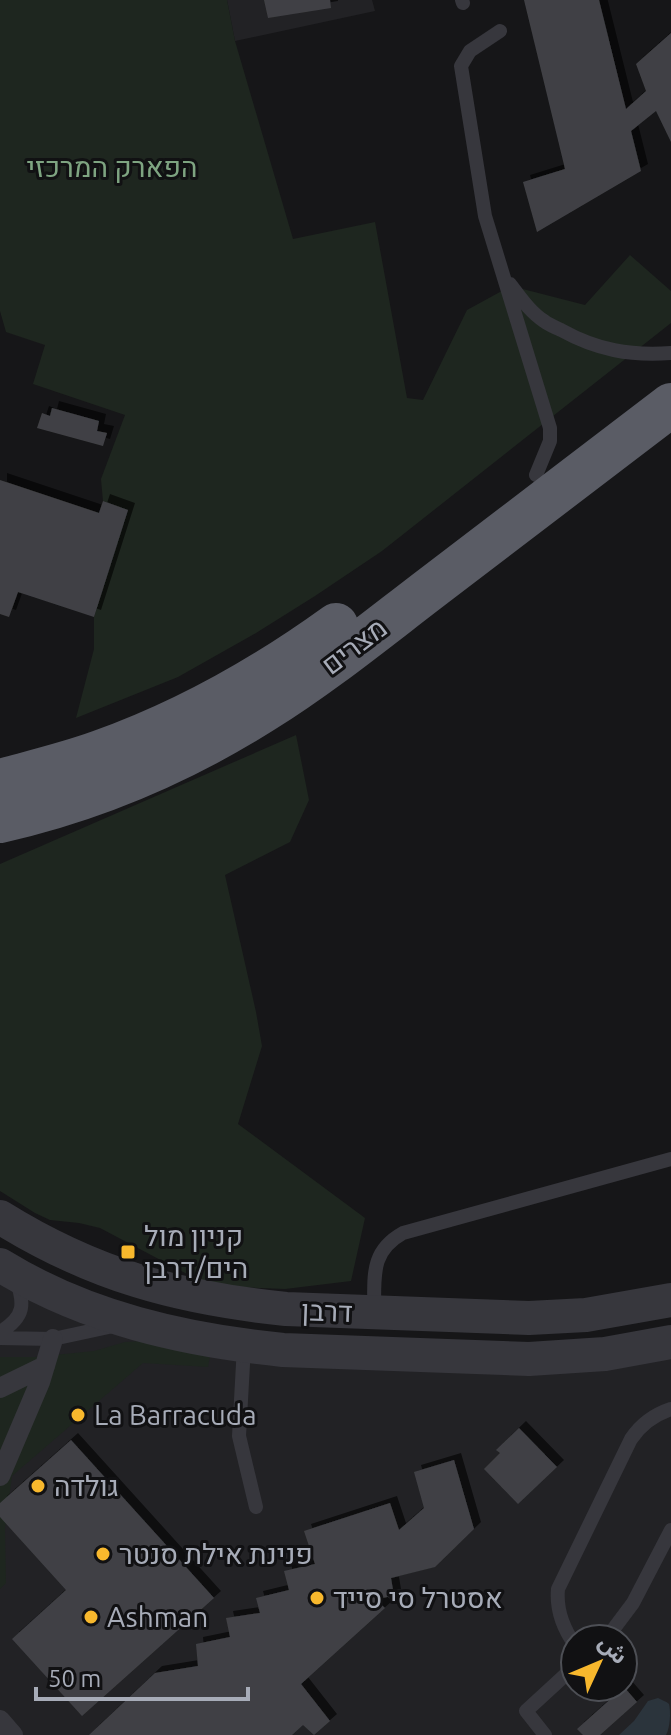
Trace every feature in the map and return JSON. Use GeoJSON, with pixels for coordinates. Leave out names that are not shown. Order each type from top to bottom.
{"type":"FeatureCollection","features":[{"type":"Feature","properties":{"kind":"highway","name":"מצרים"},"geometry":{"type":"LineString","coordinates":[[6,800],[99,752],[149,733],[241,686],[327,631],[671,374]]}},
{"type":"Feature","properties":{"kind":"highway","name":"מצרים"},"geometry":{"type":"LineString","coordinates":[[6,800],[70,802],[150,771],[263,711],[328,666],[671,405]]}},
{"type":"Feature","properties":{"kind":"street","name":"דרבן"},"geometry":{"type":"LineString","coordinates":[[0,1217],[81,1261],[129,1279],[232,1303],[274,1308],[543,1317],[613,1311],[671,1300]]}},
{"type":"Feature","properties":{"kind":"street","name":"דרבן"},"geometry":{"type":"LineString","coordinates":[[7,1270],[65,1299],[129,1322],[244,1346],[529,1359],[605,1354],[671,1342]]}},
{"type":"Feature","properties":{"kind":"street"},"geometry":{"type":"LineString","coordinates":[[2,1467],[45,1366],[53,1339]]}},
{"type":"Feature","properties":{"kind":"street"},"geometry":{"type":"LineString","coordinates":[[0,1388],[45,1366]]}},
{"type":"Feature","properties":{"kind":"street"},"geometry":{"type":"LineString","coordinates":[[0,1720],[13,1735]]}},
{"type":"Feature","properties":{"kind":"lane"},"geometry":{"type":"LineString","coordinates":[[500,31],[470,51],[461,66],[485,216],[550,428],[550,441],[536,475]]}},
{"type":"Feature","properties":{"kind":"lane"},"geometry":{"type":"LineString","coordinates":[[505,277],[544,322],[591,346],[628,353],[671,353]]}},
{"type":"Feature","properties":{"kind":"lane"},"geometry":{"type":"LineString","coordinates":[[374,1312],[376,1266],[383,1248],[393,1238],[671,1159]]}},
{"type":"Feature","properties":{"kind":"lane"},"geometry":{"type":"LineString","coordinates":[[0,1332],[14,1322],[21,1310],[22,1297],[7,1270]]}},
{"type":"Feature","properties":{"kind":"lane"},"geometry":{"type":"LineString","coordinates":[[0,1338],[53,1339],[129,1322]]}},
{"type":"Feature","properties":{"kind":"lane"},"geometry":{"type":"LineString","coordinates":[[244,1346],[239,1436],[256,1507]]}},
{"type":"Feature","properties":{"kind":"lane"},"geometry":{"type":"LineString","coordinates":[[563,1623],[557,1602],[558,1589],[631,1439],[649,1419],[671,1409]]}},
{"type":"Feature","properties":{"kind":"lane"},"geometry":{"type":"LineString","coordinates":[[619,1623],[633,1603],[671,1530]]}},
{"type":"Feature","properties":{"kind":"lane"},"geometry":{"type":"LineString","coordinates":[[545,1735],[526,1711],[559,1681]]}},
{"type":"Feature","properties":{"kind":"shaded area"},"geometry":{"type":"Polygon","coordinates":[[[227,0],[372,0],[375,11],[235,41],[227,0]]]}},
{"type":"Feature","properties":{"kind":"shaded area"},"geometry":{"type":"Polygon","coordinates":[[[0,1273],[142,1332],[671,1353],[671,1735],[0,1735],[0,1273]]]}},
{"type":"Feature","properties":{"kind":"shaded area"},"geometry":{"type":"Polygon","coordinates":[[[658,1698],[669,1704],[670,1720],[666,1735],[619,1735],[648,1701],[658,1698]]]}},
{"type":"Feature","properties":{"kind":"green space","name":"הפארק המרכזי"},"geometry":{"type":"Polygon","coordinates":[[[0,0],[227,0],[235,41],[293,239],[375,222],[407,398],[423,400],[467,310],[511,286],[585,305],[630,255],[671,291],[671,323],[382,551],[315,596],[178,677],[76,718],[94,649],[94,617],[128,510],[103,501],[101,479],[125,415],[33,384],[45,345],[6,332],[0,311],[0,0]]]}},
{"type":"Feature","properties":{"kind":"green space"},"geometry":{"type":"Polygon","coordinates":[[[296,735],[309,800],[290,842],[225,875],[262,1046],[238,1124],[365,1218],[351,1281],[285,1289],[204,1283],[100,1228],[50,1220],[0,1191],[0,864],[296,735]]]}},
{"type":"Feature","properties":{"kind":"green space"},"geometry":{"type":"Polygon","coordinates":[[[145,1341],[210,1356],[208,1367],[143,1363],[12,1476],[5,1529],[6,1583],[0,1589],[0,1357],[94,1351],[125,1342],[145,1341]]]}},
{"type":"Feature","properties":{"kind":"building"},"geometry":{"type":"Polygon","coordinates":[[[264,0],[330,0],[331,8],[268,18],[264,0]]]}},
{"type":"Feature","properties":{"kind":"building"},"geometry":{"type":"Polygon","coordinates":[[[524,0],[599,0],[626,109],[646,91],[636,64],[671,33],[671,142],[656,111],[631,131],[641,171],[537,232],[523,182],[565,169],[524,0]]]}},
{"type":"Feature","properties":{"kind":"building"},"geometry":{"type":"Polygon","coordinates":[[[52,408],[99,421],[97,431],[107,433],[103,446],[37,428],[42,413],[50,416],[52,408]]]}},
{"type":"Feature","properties":{"kind":"building"},"geometry":{"type":"Polygon","coordinates":[[[0,480],[99,513],[103,501],[128,510],[94,617],[18,592],[9,617],[0,614],[0,480]]]}},
{"type":"Feature","properties":{"kind":"building"},"geometry":{"type":"Polygon","coordinates":[[[519,1428],[557,1467],[518,1504],[484,1469],[500,1453],[496,1450],[519,1428]]]}},
{"type":"Feature","properties":{"kind":"building","name":"פנינת אילת סנטר"},"geometry":{"type":"Polygon","coordinates":[[[71,1440],[214,1598],[82,1716],[12,1639],[66,1590],[0,1517],[0,1503],[71,1440]]]}},
{"type":"Feature","properties":{"kind":"building","name":"אסטרל סי סייד"},"geometry":{"type":"Polygon","coordinates":[[[454,1460],[474,1529],[435,1567],[391,1578],[394,1596],[375,1599],[385,1608],[301,1684],[330,1721],[314,1735],[303,1725],[292,1735],[89,1735],[155,1673],[198,1666],[196,1644],[230,1637],[226,1618],[260,1613],[256,1598],[289,1590],[284,1571],[315,1564],[304,1531],[390,1503],[399,1530],[424,1508],[414,1472],[454,1460]]]}},
{"type":"Feature","properties":{"kind":"building"},"geometry":{"type":"Polygon","coordinates":[[[606,1703],[636,1703],[600,1735],[583,1735],[577,1729],[606,1703]]]}},
{"type":"Feature","properties":{"kind":"place","name":"קניון מול הים/דרבן"},"geometry":{"type":"Point","coordinates":[128,1252]}},
{"type":"Feature","properties":{"kind":"place","name":"La Barracuda"},"geometry":{"type":"Point","coordinates":[78,1415]}},
{"type":"Feature","properties":{"kind":"place","name":"גולדה"},"geometry":{"type":"Point","coordinates":[38,1486]}},
{"type":"Feature","properties":{"kind":"place","name":"פנינת אילת סנטר"},"geometry":{"type":"Point","coordinates":[103,1554]}},
{"type":"Feature","properties":{"kind":"place","name":"אסטרל סי סייד"},"geometry":{"type":"Point","coordinates":[317,1598]}},
{"type":"Feature","properties":{"kind":"place","name":"Ashman"},"geometry":{"type":"Point","coordinates":[91,1617]}}]}
